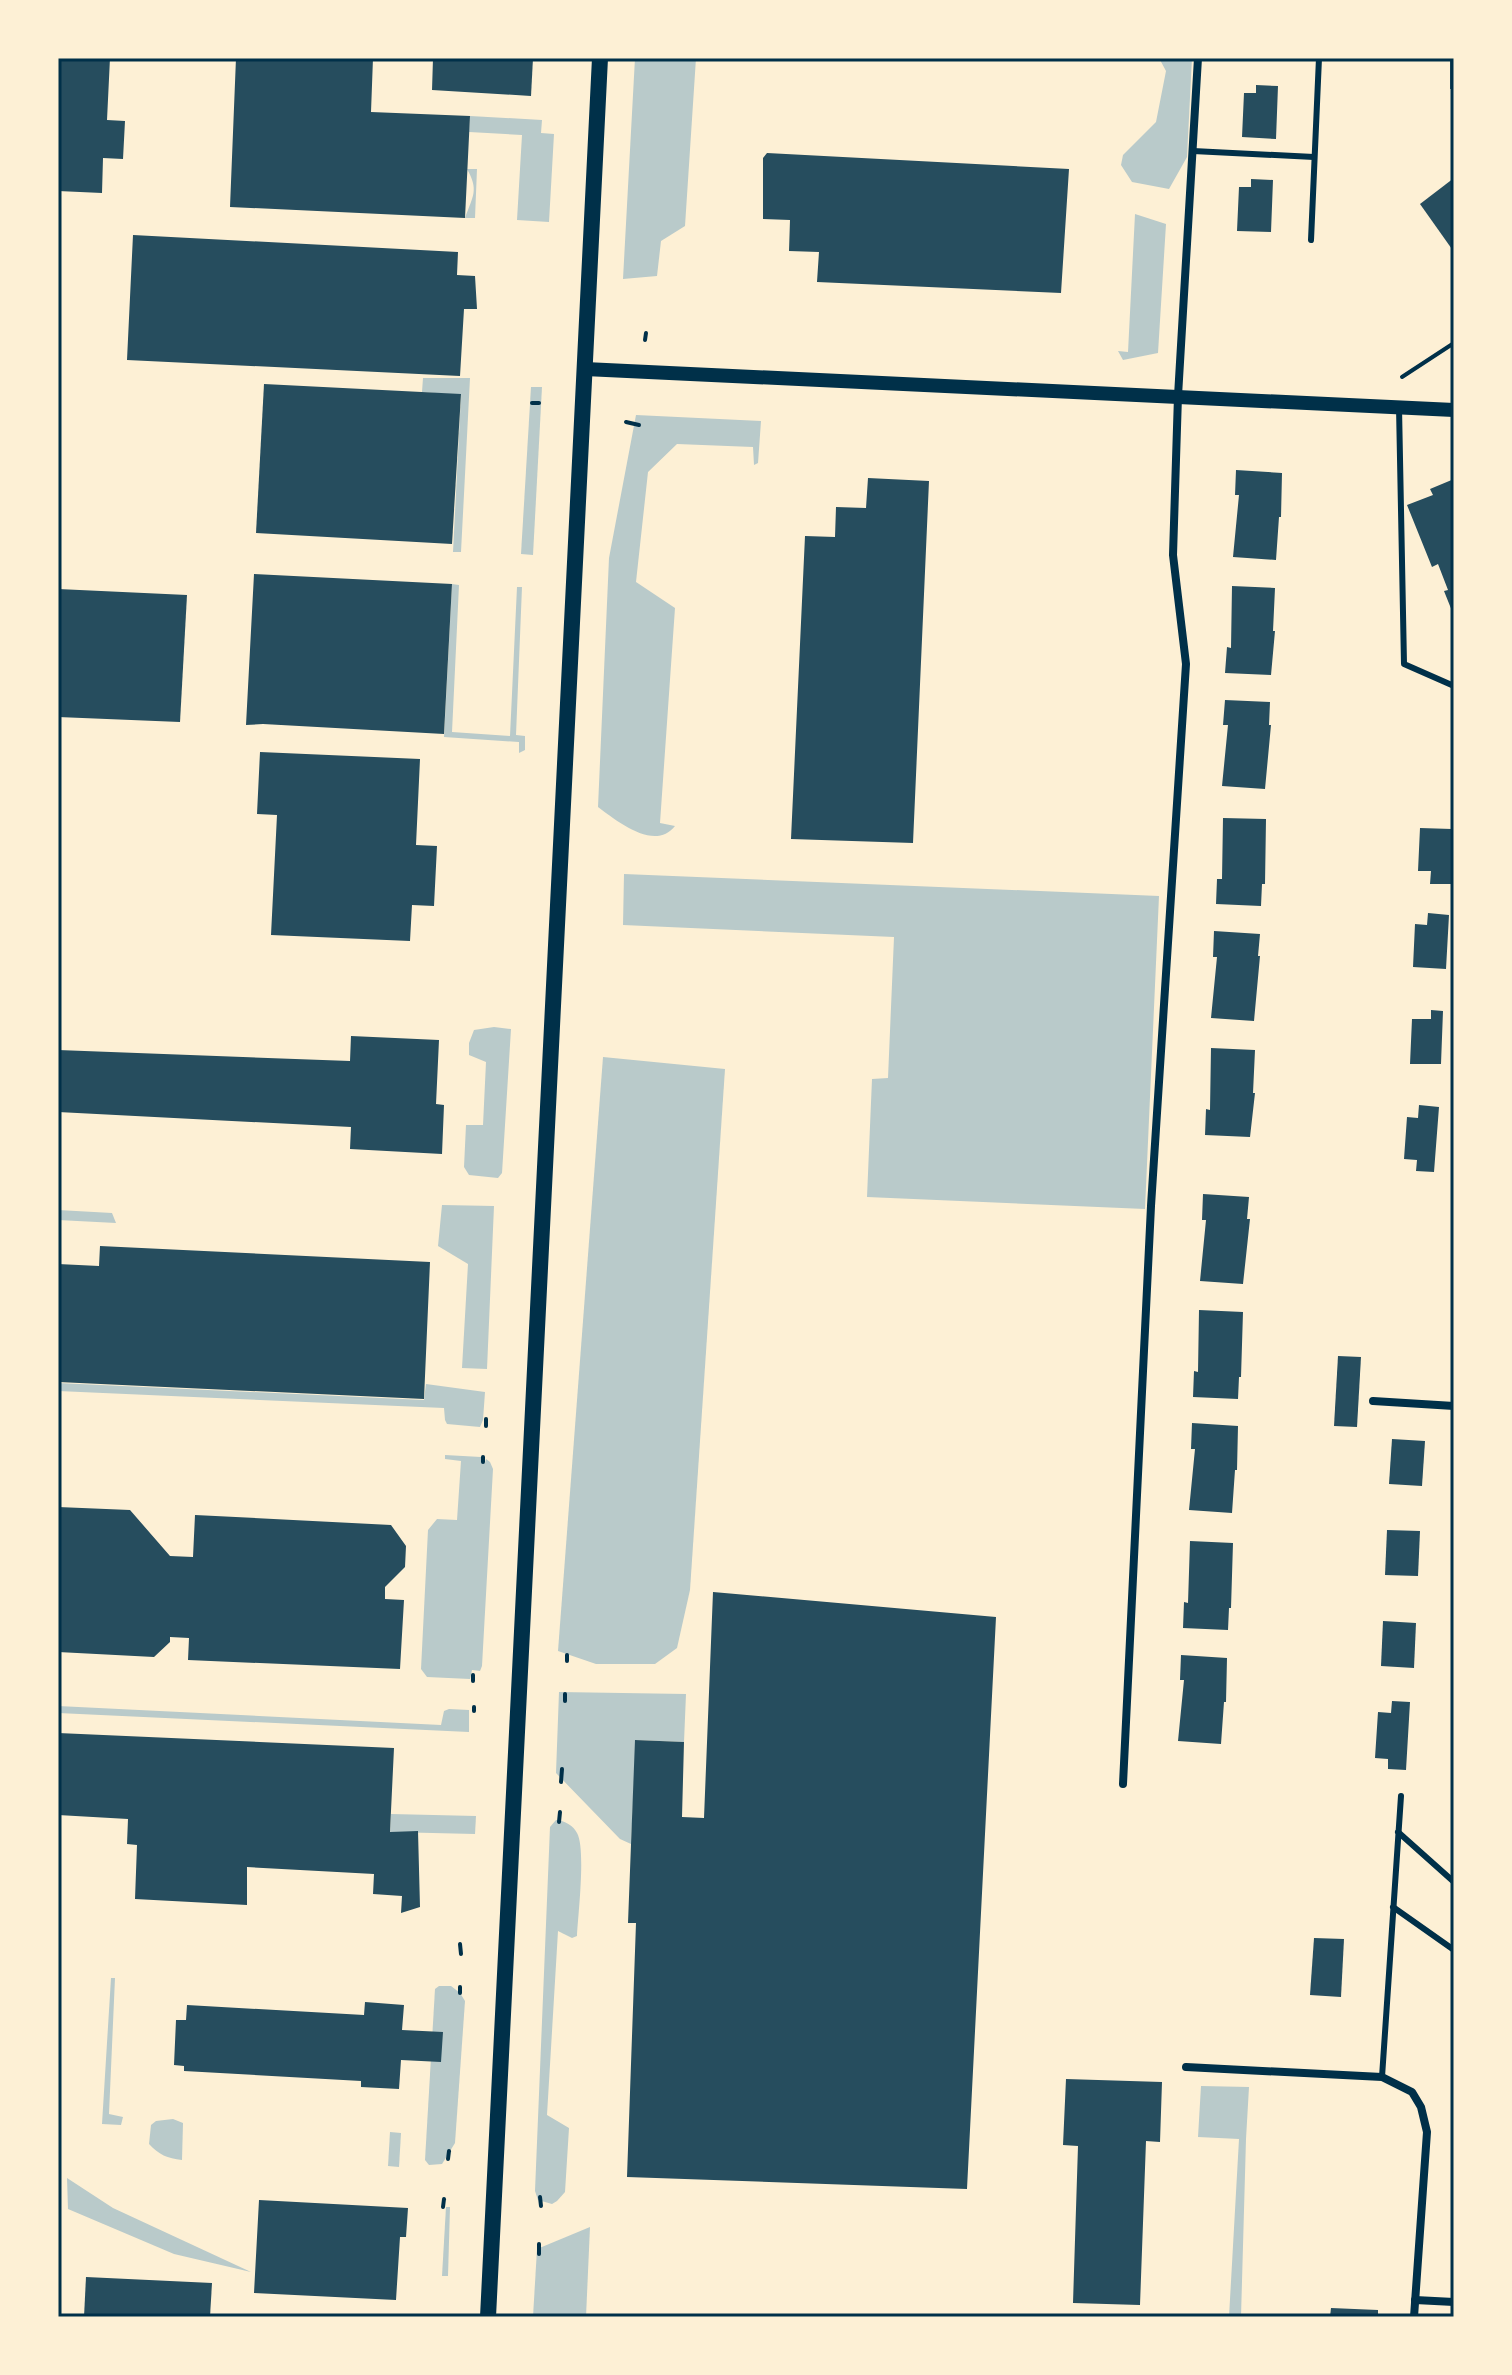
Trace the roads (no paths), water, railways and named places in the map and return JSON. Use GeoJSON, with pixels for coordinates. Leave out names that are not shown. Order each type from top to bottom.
{"type":"FeatureCollection","features":[{"type":"Feature","properties":{"kind":"main road"},"geometry":{"type":"LineString","coordinates":[[488,2317],[600,58]]}},
{"type":"Feature","properties":{"kind":"street"},"geometry":{"type":"LineString","coordinates":[[1123,1784],[1150,1217],[1186,664],[1173,555],[1178,396],[1198,58]]}},
{"type":"Feature","properties":{"kind":"street"},"geometry":{"type":"LineString","coordinates":[[585,369],[1454,410]]}},
{"type":"Feature","properties":{"kind":"street"},"geometry":{"type":"LineString","coordinates":[[1373,1401],[1454,1406]]}},
{"type":"Feature","properties":{"kind":"street"},"geometry":{"type":"LineString","coordinates":[[1186,2067],[1382,2077],[1412,2092],[1421,2107],[1427,2132],[1414,2317]]}},
{"type":"Feature","properties":{"kind":"street"},"geometry":{"type":"LineString","coordinates":[[1415,2300],[1454,2302]]}},
{"type":"Feature","properties":{"kind":"lane"},"geometry":{"type":"LineString","coordinates":[[1311,240],[1319,58]]}},
{"type":"Feature","properties":{"kind":"lane"},"geometry":{"type":"LineString","coordinates":[[1193,151],[1314,157]]}},
{"type":"Feature","properties":{"kind":"lane"},"geometry":{"type":"LineString","coordinates":[[1399,407],[1404,664],[1454,686]]}},
{"type":"Feature","properties":{"kind":"lane"},"geometry":{"type":"LineString","coordinates":[[1382,2077],[1401,1796]]}},
{"type":"Feature","properties":{"kind":"lane"},"geometry":{"type":"LineString","coordinates":[[1398,1832],[1454,1882]]}},
{"type":"Feature","properties":{"kind":"lane"},"geometry":{"type":"LineString","coordinates":[[1393,1907],[1454,1950]]}}]}
